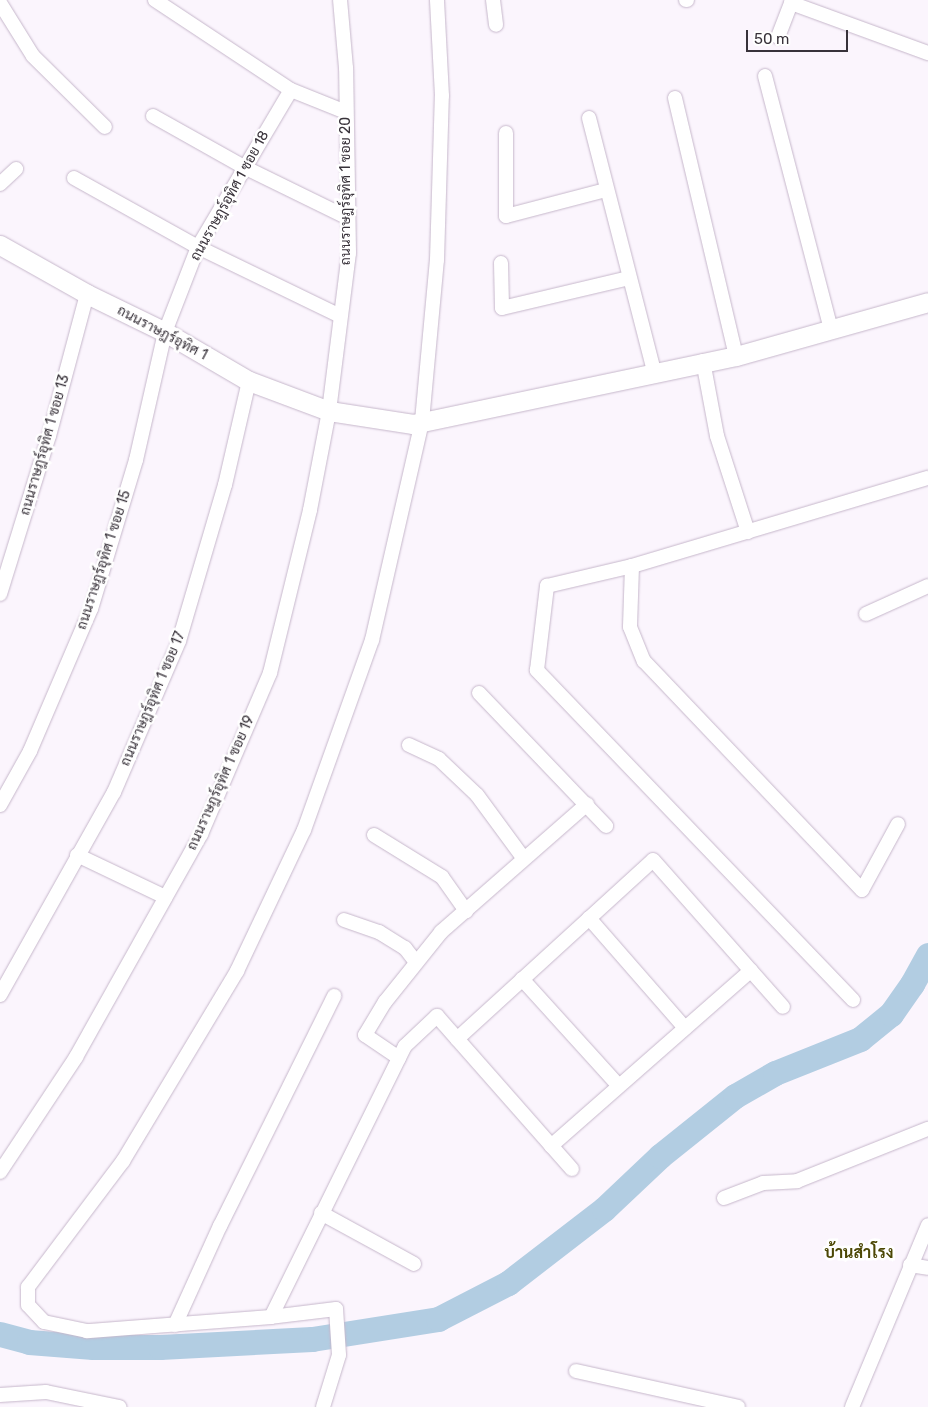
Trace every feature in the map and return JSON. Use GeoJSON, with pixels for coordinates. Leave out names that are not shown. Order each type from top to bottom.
{"type":"FeatureCollection","features":[{"type":"Feature","properties":{"kind":"street"},"geometry":{"type":"LineString","coordinates":[[155,0],[291,90],[346,112]]}},
{"type":"Feature","properties":{"kind":"street","name":"ถนนราษฎร์อุทิศ 1 ซอย 20"},"geometry":{"type":"LineString","coordinates":[[330,411],[349,254],[346,68],[340,0]]}},
{"type":"Feature","properties":{"kind":"street"},"geometry":{"type":"LineString","coordinates":[[323,1407],[339,1355],[336,1309],[271,1317],[87,1331],[44,1322],[28,1305],[28,1287],[128,1153],[237,971],[304,830],[372,640],[422,421],[438,250],[442,96],[437,0]]}},
{"type":"Feature","properties":{"kind":"street"},"geometry":{"type":"LineString","coordinates":[[493,0],[496,25]]}},
{"type":"Feature","properties":{"kind":"street"},"geometry":{"type":"LineString","coordinates":[[778,38],[791,2],[928,53]]}},
{"type":"Feature","properties":{"kind":"street"},"geometry":{"type":"LineString","coordinates":[[0,3],[34,56],[105,127]]}},
{"type":"Feature","properties":{"kind":"street"},"geometry":{"type":"LineString","coordinates":[[765,76],[831,329]]}},
{"type":"Feature","properties":{"kind":"street","name":"ถนนราษฎร์อุทิศ 1 ซอย 18"},"geometry":{"type":"LineString","coordinates":[[165,332],[198,246],[291,90]]}},
{"type":"Feature","properties":{"kind":"street"},"geometry":{"type":"LineString","coordinates":[[675,98],[736,356]]}},
{"type":"Feature","properties":{"kind":"street"},"geometry":{"type":"LineString","coordinates":[[153,116],[244,167],[348,218]]}},
{"type":"Feature","properties":{"kind":"street"},"geometry":{"type":"LineString","coordinates":[[589,118],[654,372]]}},
{"type":"Feature","properties":{"kind":"street"},"geometry":{"type":"LineString","coordinates":[[506,133],[506,216],[606,190]]}},
{"type":"Feature","properties":{"kind":"street"},"geometry":{"type":"LineString","coordinates":[[0,184],[16,169]]}},
{"type":"Feature","properties":{"kind":"street"},"geometry":{"type":"LineString","coordinates":[[74,178],[198,246],[340,316]]}},
{"type":"Feature","properties":{"kind":"street","name":"ถนนราษฎร์อุทิศ 1"},"geometry":{"type":"LineString","coordinates":[[0,245],[87,294],[165,332],[250,381],[330,411],[413,424],[703,361],[736,356],[928,302]]}},
{"type":"Feature","properties":{"kind":"street"},"geometry":{"type":"LineString","coordinates":[[501,263],[502,308],[629,278]]}},
{"type":"Feature","properties":{"kind":"street","name":"ถนนราษฎร์อุทิศ 1 ซอย 13"},"geometry":{"type":"LineString","coordinates":[[0,594],[49,436],[87,294]]}},
{"type":"Feature","properties":{"kind":"street","name":"ถนนราษฎร์อุทิศ 1 ซอย 15"},"geometry":{"type":"LineString","coordinates":[[0,805],[30,751],[91,609],[136,460],[165,332]]}},
{"type":"Feature","properties":{"kind":"street"},"geometry":{"type":"LineString","coordinates":[[703,361],[717,436],[748,532]]}},
{"type":"Feature","properties":{"kind":"street","name":"ถนนราษฎร์อุทิศ 1 ซอย 17"},"geometry":{"type":"LineString","coordinates":[[0,995],[114,792],[179,641],[225,485],[250,381]]}},
{"type":"Feature","properties":{"kind":"street","name":"ถนนราษฎร์อุทิศ 1 ซอย 19"},"geometry":{"type":"LineString","coordinates":[[0,1172],[76,1058],[201,834],[270,673],[310,510],[330,411]]}},
{"type":"Feature","properties":{"kind":"street"},"geometry":{"type":"LineString","coordinates":[[853,1000],[537,670],[547,586],[632,566],[928,478]]}},
{"type":"Feature","properties":{"kind":"street"},"geometry":{"type":"LineString","coordinates":[[632,566],[630,627],[644,661],[862,890],[898,824]]}},
{"type":"Feature","properties":{"kind":"street"},"geometry":{"type":"LineString","coordinates":[[866,614],[928,586]]}},
{"type":"Feature","properties":{"kind":"street"},"geometry":{"type":"LineString","coordinates":[[478,693],[606,826]]}},
{"type":"Feature","properties":{"kind":"street"},"geometry":{"type":"LineString","coordinates":[[409,745],[439,760],[477,795],[524,859]]}},
{"type":"Feature","properties":{"kind":"street"},"geometry":{"type":"LineString","coordinates":[[399,1058],[364,1035],[415,961],[466,911],[586,804]]}},
{"type":"Feature","properties":{"kind":"street"},"geometry":{"type":"LineString","coordinates":[[374,835],[442,877],[466,911]]}},
{"type":"Feature","properties":{"kind":"street"},"geometry":{"type":"LineString","coordinates":[[77,855],[165,897]]}},
{"type":"Feature","properties":{"kind":"street"},"geometry":{"type":"LineString","coordinates":[[457,1039],[653,860],[783,1007]]}},
{"type":"Feature","properties":{"kind":"street"},"geometry":{"type":"LineString","coordinates":[[589,918],[685,1028]]}},
{"type":"Feature","properties":{"kind":"street"},"geometry":{"type":"LineString","coordinates":[[344,920],[379,932],[405,948],[415,961]]}},
{"type":"Feature","properties":{"kind":"street"},"geometry":{"type":"LineString","coordinates":[[551,1146],[751,970]]}},
{"type":"Feature","properties":{"kind":"street"},"geometry":{"type":"LineString","coordinates":[[522,979],[619,1086]]}},
{"type":"Feature","properties":{"kind":"street"},"geometry":{"type":"LineString","coordinates":[[175,1324],[220,1226],[334,996]]}},
{"type":"Feature","properties":{"kind":"street"},"geometry":{"type":"LineString","coordinates":[[271,1317],[405,1046],[437,1016],[572,1169]]}},
{"type":"Feature","properties":{"kind":"street"},"geometry":{"type":"LineString","coordinates":[[724,1198],[763,1183],[797,1181],[928,1129]]}},
{"type":"Feature","properties":{"kind":"street"},"geometry":{"type":"LineString","coordinates":[[321,1213],[414,1264]]}},
{"type":"Feature","properties":{"kind":"street"},"geometry":{"type":"LineString","coordinates":[[852,1407],[928,1226]]}},
{"type":"Feature","properties":{"kind":"street"},"geometry":{"type":"LineString","coordinates":[[910,1265],[928,1268]]}},
{"type":"Feature","properties":{"kind":"street"},"geometry":{"type":"LineString","coordinates":[[576,1371],[738,1407]]}},
{"type":"Feature","properties":{"kind":"street"},"geometry":{"type":"LineString","coordinates":[[6,1394],[46,1392],[119,1407]]}},
{"type":"Feature","properties":{"kind":"waterway"},"geometry":{"type":"LineString","coordinates":[[0,1334],[29,1342],[93,1347],[160,1347],[312,1339],[438,1319],[508,1283],[604,1209],[660,1156],[735,1096],[775,1073],[860,1039],[891,1014],[912,984],[928,955]]}},
{"type":"Feature","properties":{"kind":"district","name":"บ้านสำโรง"},"geometry":{"type":"Point","coordinates":[859,1253]}}]}
